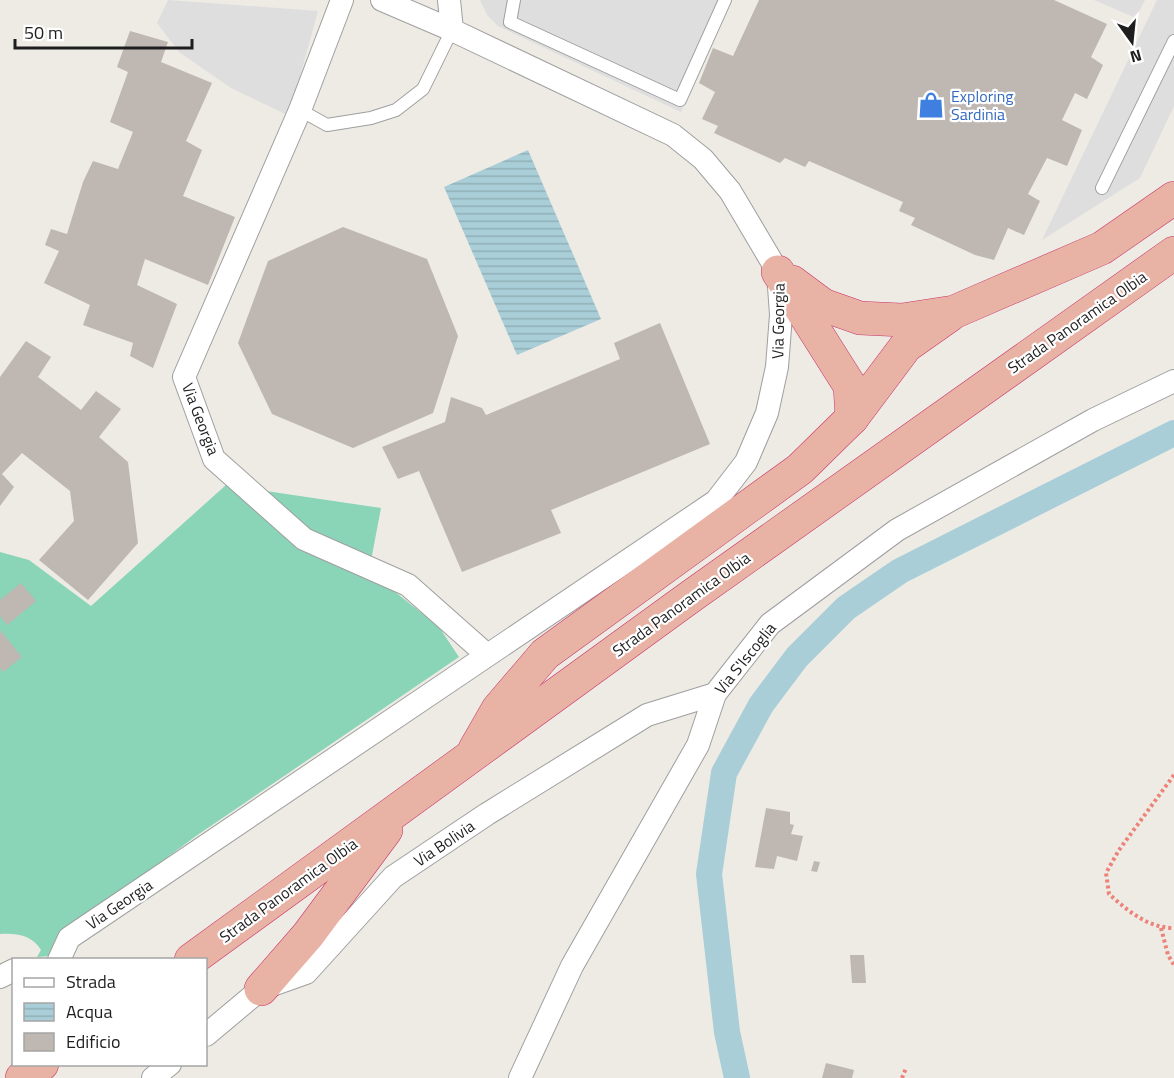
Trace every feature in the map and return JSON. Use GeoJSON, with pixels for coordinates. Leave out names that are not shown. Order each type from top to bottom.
{"type":"FeatureCollection","features":[{"type":"Feature","properties":{"kind":"highway"},"geometry":{"type":"LineString","coordinates":[[470,758],[498,709],[545,654],[800,469],[852,418],[906,346],[954,312],[1102,248],[1174,198]]}},
{"type":"Feature","properties":{"kind":"highway","name":"Strada Panoramica Olbia"},"geometry":{"type":"LineString","coordinates":[[194,958],[690,597],[1174,253]]}},
{"type":"Feature","properties":{"kind":"highway"},"geometry":{"type":"LineString","coordinates":[[778,272],[823,305],[860,318],[902,320],[954,312]]}},
{"type":"Feature","properties":{"kind":"highway"},"geometry":{"type":"LineString","coordinates":[[778,272],[850,386],[852,418]]}},
{"type":"Feature","properties":{"kind":"highway"},"geometry":{"type":"LineString","coordinates":[[261,989],[308,935],[404,806]]}},
{"type":"Feature","properties":{"kind":"highway"},"geometry":{"type":"LineString","coordinates":[[22,1078],[40,1066]]}},
{"type":"Feature","properties":{"kind":"street","name":"Via Georgia"},"geometry":{"type":"LineString","coordinates":[[342,0],[300,110],[184,377],[214,459],[304,539],[408,585],[487,655]]}},
{"type":"Feature","properties":{"kind":"street","name":"Via Georgia"},"geometry":{"type":"LineString","coordinates":[[60,958],[69,938],[716,501],[746,462],[767,413],[777,367],[781,315],[778,272],[730,191],[703,159],[673,135],[452,30],[382,0]]}},
{"type":"Feature","properties":{"kind":"street"},"geometry":{"type":"LineString","coordinates":[[449,0],[452,30]]}},
{"type":"Feature","properties":{"kind":"street","name":"Via S'Iscoglia"},"geometry":{"type":"LineString","coordinates":[[520,1078],[572,966],[698,745],[715,694],[770,624],[897,530],[1093,420],[1174,381]]}},
{"type":"Feature","properties":{"kind":"street","name":"Via Bolivia"},"geometry":{"type":"LineString","coordinates":[[207,1034],[261,989],[306,973],[393,877],[488,814],[647,715],[715,694]]}},
{"type":"Feature","properties":{"kind":"street"},"geometry":{"type":"LineString","coordinates":[[139,1066],[152,1078],[169,1066]]}},
{"type":"Feature","properties":{"kind":"lane"},"geometry":{"type":"LineString","coordinates":[[514,0],[510,21],[680,100],[725,0]]}},
{"type":"Feature","properties":{"kind":"lane"},"geometry":{"type":"LineString","coordinates":[[300,110],[327,125],[371,118],[396,110],[423,89],[452,30]]}},
{"type":"Feature","properties":{"kind":"lane"},"geometry":{"type":"LineString","coordinates":[[1102,188],[1174,41]]}},
{"type":"Feature","properties":{"kind":"path"},"geometry":{"type":"LineString","coordinates":[[1174,775],[1119,850],[1106,873],[1109,894],[1133,915],[1161,928],[1174,928]]}},
{"type":"Feature","properties":{"kind":"path"},"geometry":{"type":"LineString","coordinates":[[1161,928],[1168,955],[1174,964]]}},
{"type":"Feature","properties":{"kind":"path"},"geometry":{"type":"LineString","coordinates":[[902,1078],[906,1068]]}},
{"type":"Feature","properties":{"kind":"green space"},"geometry":{"type":"Polygon","coordinates":[[[226,485],[381,508],[369,571],[439,627],[459,657],[196,836],[146,873],[62,955],[37,957],[41,950],[29,938],[0,934],[0,552],[29,560],[91,606],[226,485]]]}},
{"type":"Feature","properties":{"kind":"shaded area"},"geometry":{"type":"Polygon","coordinates":[[[168,0],[318,11],[289,116],[231,88],[179,52],[157,23],[168,0]]]}},
{"type":"Feature","properties":{"kind":"shaded area"},"geometry":{"type":"Polygon","coordinates":[[[480,0],[732,0],[681,112],[498,26],[487,15],[480,0]]]}},
{"type":"Feature","properties":{"kind":"shaded area"},"geometry":{"type":"Polygon","coordinates":[[[1094,0],[1145,0],[1136,18],[1094,0]]]}},
{"type":"Feature","properties":{"kind":"shaded area"},"geometry":{"type":"Polygon","coordinates":[[[1157,0],[1174,0],[1174,106],[1140,178],[1042,240],[1157,0]]]}},
{"type":"Feature","properties":{"kind":"water"},"geometry":{"type":"Polygon","coordinates":[[[528,150],[601,319],[517,355],[444,187],[528,150]]]}},
{"type":"Feature","properties":{"kind":"building"},"geometry":{"type":"Polygon","coordinates":[[[759,0],[1054,0],[1107,24],[1091,57],[1103,65],[1087,99],[1075,93],[1062,120],[1082,130],[1067,166],[1047,158],[1028,194],[1040,201],[1024,235],[1008,228],[994,260],[975,255],[911,225],[915,218],[899,211],[903,202],[809,161],[805,167],[785,158],[780,163],[714,133],[718,126],[702,119],[715,92],[699,83],[713,48],[733,56],[759,0]]]}},
{"type":"Feature","properties":{"kind":"building"},"geometry":{"type":"Polygon","coordinates":[[[130,31],[168,42],[161,62],[212,83],[186,141],[202,150],[183,196],[235,217],[208,285],[145,259],[137,285],[177,304],[153,368],[130,356],[133,343],[83,325],[90,305],[44,283],[59,251],[45,245],[51,229],[67,234],[83,182],[93,161],[118,169],[133,132],[110,122],[128,72],[117,67],[130,31]]]}},
{"type":"Feature","properties":{"kind":"building"},"geometry":{"type":"Polygon","coordinates":[[[343,227],[427,259],[458,336],[433,413],[353,448],[272,414],[238,343],[268,261],[343,227]]]}},
{"type":"Feature","properties":{"kind":"building"},"geometry":{"type":"Polygon","coordinates":[[[660,323],[710,444],[551,510],[561,533],[462,572],[419,471],[398,479],[382,447],[445,422],[451,397],[482,408],[486,415],[620,359],[614,343],[660,323]]]}},
{"type":"Feature","properties":{"kind":"building"},"geometry":{"type":"Polygon","coordinates":[[[26,341],[51,357],[38,377],[81,410],[96,391],[121,409],[99,437],[128,462],[138,543],[88,600],[39,560],[74,521],[70,491],[22,453],[2,474],[14,487],[0,506],[0,377],[26,341]]]}},
{"type":"Feature","properties":{"kind":"building"},"geometry":{"type":"Polygon","coordinates":[[[21,583],[36,601],[7,625],[0,616],[0,600],[21,583]]]}},
{"type":"Feature","properties":{"kind":"building"},"geometry":{"type":"Polygon","coordinates":[[[0,630],[22,657],[3,672],[0,668],[0,630]]]}},
{"type":"Feature","properties":{"kind":"building"},"geometry":{"type":"Polygon","coordinates":[[[766,808],[790,812],[790,824],[794,825],[791,834],[803,836],[797,861],[777,856],[774,869],[755,867],[766,808]]]}},
{"type":"Feature","properties":{"kind":"building"},"geometry":{"type":"Polygon","coordinates":[[[814,861],[820,862],[817,872],[811,871],[814,861]]]}},
{"type":"Feature","properties":{"kind":"building"},"geometry":{"type":"Polygon","coordinates":[[[850,955],[864,955],[866,983],[852,983],[850,955]]]}},
{"type":"Feature","properties":{"kind":"building"},"geometry":{"type":"Polygon","coordinates":[[[826,1063],[854,1070],[852,1078],[822,1078],[826,1063]]]}},
{"type":"Feature","properties":{"kind":"waterway"},"geometry":{"type":"LineString","coordinates":[[737,1078],[727,1032],[709,874],[724,773],[761,705],[797,657],[846,608],[900,571],[1174,433]]}},
{"type":"Feature","properties":{"kind":"place","name":"Exploring Sardinia"},"geometry":{"type":"Point","coordinates":[931,105]}}]}
